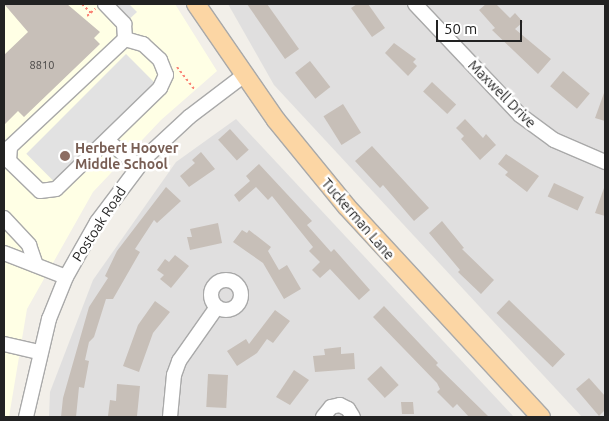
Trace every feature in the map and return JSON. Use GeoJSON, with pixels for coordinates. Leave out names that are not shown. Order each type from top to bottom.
{"type":"FeatureCollection","features":[{"type":"Feature","properties":{"kind":"main road","name":"Tuckerman Lane"},"geometry":{"type":"LineString","coordinates":[[196,4],[243,76],[311,164],[380,246],[541,417]]}},
{"type":"Feature","properties":{"kind":"street"},"geometry":{"type":"LineString","coordinates":[[105,4],[124,24],[125,40]]}},
{"type":"Feature","properties":{"kind":"street","name":"Maxwell Drive"},"geometry":{"type":"LineString","coordinates":[[415,4],[527,121],[554,140],[605,162]]}},
{"type":"Feature","properties":{"kind":"street"},"geometry":{"type":"LineString","coordinates":[[125,40],[143,44],[160,60],[166,75],[160,88],[56,190],[40,191],[9,161],[10,147],[125,40]]}},
{"type":"Feature","properties":{"kind":"street","name":"Postoak Road"},"geometry":{"type":"LineString","coordinates":[[26,417],[39,352],[66,277],[97,222],[138,166],[172,132],[243,76]]}},
{"type":"Feature","properties":{"kind":"street"},"geometry":{"type":"LineString","coordinates":[[108,141],[138,166]]}},
{"type":"Feature","properties":{"kind":"street"},"geometry":{"type":"LineString","coordinates":[[4,218],[29,245],[36,265]]}},
{"type":"Feature","properties":{"kind":"street"},"geometry":{"type":"LineString","coordinates":[[4,253],[66,277]]}},
{"type":"Feature","properties":{"kind":"street"},"geometry":{"type":"LineString","coordinates":[[170,417],[174,375],[179,361],[217,307]]}},
{"type":"Feature","properties":{"kind":"street"},"geometry":{"type":"LineString","coordinates":[[4,344],[39,352]]}},
{"type":"Feature","properties":{"kind":"street"},"geometry":{"type":"LineString","coordinates":[[324,417],[331,407],[340,405],[348,409],[353,417]]}},
{"type":"Feature","properties":{"kind":"path"},"geometry":{"type":"LineString","coordinates":[[82,4],[91,13]]}},
{"type":"Feature","properties":{"kind":"path"},"geometry":{"type":"LineString","coordinates":[[160,60],[178,67],[195,90]]}},
{"type":"Feature","properties":{"kind":"shaded area","name":"Herbert Hoover Middle School"},"geometry":{"type":"Polygon","coordinates":[[[4,4],[175,4],[217,71],[161,120],[93,192],[27,309],[9,417],[4,417],[4,4]]]}},
{"type":"Feature","properties":{"kind":"shaded area"},"geometry":{"type":"Polygon","coordinates":[[[105,4],[129,4],[137,12],[124,24],[105,4]]]}},
{"type":"Feature","properties":{"kind":"shaded area"},"geometry":{"type":"Polygon","coordinates":[[[228,4],[605,4],[605,417],[582,417],[274,85],[228,4]]]}},
{"type":"Feature","properties":{"kind":"shaded area"},"geometry":{"type":"Polygon","coordinates":[[[126,54],[160,88],[60,188],[26,154],[126,54]]]}},
{"type":"Feature","properties":{"kind":"shaded area"},"geometry":{"type":"Polygon","coordinates":[[[236,119],[514,417],[49,417],[50,392],[93,280],[176,162],[236,119]]]}},
{"type":"Feature","properties":{"kind":"building"},"geometry":{"type":"Polygon","coordinates":[[[4,4],[67,4],[100,32],[94,38],[100,44],[24,117],[18,111],[4,125],[4,55],[28,32],[4,4]]]}},
{"type":"Feature","properties":{"kind":"building"},"geometry":{"type":"Polygon","coordinates":[[[247,4],[267,4],[299,49],[285,59],[247,4]]]}},
{"type":"Feature","properties":{"kind":"building"},"geometry":{"type":"Polygon","coordinates":[[[357,4],[368,4],[385,28],[372,37],[351,8],[357,4]]]}},
{"type":"Feature","properties":{"kind":"building"},"geometry":{"type":"Polygon","coordinates":[[[486,4],[496,4],[510,18],[515,13],[523,22],[515,29],[551,59],[538,74],[492,30],[495,28],[479,10],[486,4]]]}},
{"type":"Feature","properties":{"kind":"building"},"geometry":{"type":"Polygon","coordinates":[[[394,43],[416,59],[413,62],[417,66],[408,76],[385,53],[394,43]]]}},
{"type":"Feature","properties":{"kind":"building"},"geometry":{"type":"Polygon","coordinates":[[[310,61],[330,87],[315,99],[295,73],[310,61]]]}},
{"type":"Feature","properties":{"kind":"building"},"geometry":{"type":"Polygon","coordinates":[[[563,71],[590,93],[577,109],[550,86],[563,71]]]}},
{"type":"Feature","properties":{"kind":"building"},"geometry":{"type":"Polygon","coordinates":[[[432,82],[456,105],[447,114],[423,92],[432,82]]]}},
{"type":"Feature","properties":{"kind":"building"},"geometry":{"type":"Polygon","coordinates":[[[605,93],[605,121],[595,118],[605,93]]]}},
{"type":"Feature","properties":{"kind":"building"},"geometry":{"type":"Polygon","coordinates":[[[343,104],[361,133],[342,145],[323,116],[343,104]]]}},
{"type":"Feature","properties":{"kind":"building"},"geometry":{"type":"Polygon","coordinates":[[[465,119],[483,138],[486,134],[496,145],[480,160],[461,139],[464,136],[456,128],[465,119]]]}},
{"type":"Feature","properties":{"kind":"building"},"geometry":{"type":"Polygon","coordinates":[[[230,129],[249,150],[237,161],[218,140],[230,129]]]}},
{"type":"Feature","properties":{"kind":"building"},"geometry":{"type":"Polygon","coordinates":[[[372,146],[429,208],[414,221],[383,185],[380,188],[355,161],[372,146]]]}},
{"type":"Feature","properties":{"kind":"building"},"geometry":{"type":"Polygon","coordinates":[[[201,152],[215,169],[189,187],[180,176],[195,163],[192,160],[201,152]]]}},
{"type":"Feature","properties":{"kind":"building"},"geometry":{"type":"Polygon","coordinates":[[[506,154],[539,176],[527,192],[505,175],[508,172],[498,164],[506,154]]]}},
{"type":"Feature","properties":{"kind":"building"},"geometry":{"type":"Polygon","coordinates":[[[259,164],[312,221],[307,225],[331,252],[334,249],[370,290],[359,300],[330,269],[320,278],[312,270],[320,262],[309,251],[313,247],[272,196],[268,200],[256,187],[239,202],[234,195],[250,181],[246,176],[259,164]]]}},
{"type":"Feature","properties":{"kind":"building"},"geometry":{"type":"Polygon","coordinates":[[[554,183],[584,197],[578,211],[548,197],[554,183]]]}},
{"type":"Feature","properties":{"kind":"building"},"geometry":{"type":"Polygon","coordinates":[[[166,187],[181,201],[157,223],[154,220],[135,249],[140,252],[113,299],[106,299],[94,337],[89,342],[85,360],[89,361],[84,388],[79,387],[76,417],[61,417],[63,398],[89,307],[108,278],[105,276],[117,251],[166,187]]]}},
{"type":"Feature","properties":{"kind":"building"},"geometry":{"type":"Polygon","coordinates":[[[605,188],[605,216],[595,213],[605,188]]]}},
{"type":"Feature","properties":{"kind":"building"},"geometry":{"type":"Polygon","coordinates":[[[442,221],[464,248],[462,249],[494,280],[481,294],[458,272],[460,270],[429,233],[442,221]]]}},
{"type":"Feature","properties":{"kind":"building"},"geometry":{"type":"Polygon","coordinates":[[[218,223],[222,243],[190,250],[187,237],[192,237],[190,229],[218,223]]]}},
{"type":"Feature","properties":{"kind":"building"},"geometry":{"type":"Polygon","coordinates":[[[242,230],[247,233],[249,230],[271,247],[268,251],[279,270],[287,265],[301,289],[284,299],[263,263],[233,242],[242,230]]]}},
{"type":"Feature","properties":{"kind":"building"},"geometry":{"type":"Polygon","coordinates":[[[175,255],[189,266],[171,288],[160,279],[164,275],[157,270],[165,259],[169,262],[175,255]]]}},
{"type":"Feature","properties":{"kind":"building"},"geometry":{"type":"Polygon","coordinates":[[[509,300],[565,354],[553,367],[496,313],[509,300]]]}},
{"type":"Feature","properties":{"kind":"building"},"geometry":{"type":"Polygon","coordinates":[[[155,301],[170,312],[153,333],[139,372],[123,366],[138,325],[155,301]]]}},
{"type":"Feature","properties":{"kind":"building"},"geometry":{"type":"Polygon","coordinates":[[[384,306],[438,363],[436,365],[489,417],[469,417],[457,404],[453,408],[437,392],[440,389],[437,383],[373,317],[384,306]]]}},
{"type":"Feature","properties":{"kind":"building"},"geometry":{"type":"Polygon","coordinates":[[[275,310],[290,321],[273,343],[267,339],[257,353],[237,366],[227,351],[246,339],[249,344],[275,310]]]}},
{"type":"Feature","properties":{"kind":"building"},"geometry":{"type":"Polygon","coordinates":[[[341,347],[341,354],[354,353],[355,369],[315,372],[313,356],[325,355],[324,349],[341,347]]]}},
{"type":"Feature","properties":{"kind":"building"},"geometry":{"type":"Polygon","coordinates":[[[381,366],[399,385],[385,398],[367,379],[381,366]]]}},
{"type":"Feature","properties":{"kind":"building"},"geometry":{"type":"Polygon","coordinates":[[[294,370],[309,380],[290,405],[276,397],[294,370]]]}},
{"type":"Feature","properties":{"kind":"building"},"geometry":{"type":"Polygon","coordinates":[[[208,374],[228,375],[226,408],[206,407],[208,374]]]}},
{"type":"Feature","properties":{"kind":"building"},"geometry":{"type":"Polygon","coordinates":[[[589,378],[605,396],[605,410],[599,416],[576,389],[589,378]]]}},
{"type":"Feature","properties":{"kind":"building"},"geometry":{"type":"Polygon","coordinates":[[[117,384],[140,386],[137,416],[108,416],[110,400],[116,401],[117,384]]]}},
{"type":"Feature","properties":{"kind":"building"},"geometry":{"type":"Polygon","coordinates":[[[401,402],[413,402],[414,414],[402,414],[401,402]]]}},
{"type":"Feature","properties":{"kind":"place","name":"Herbert Hoover Middle School"},"geometry":{"type":"Point","coordinates":[65,156]}}]}
